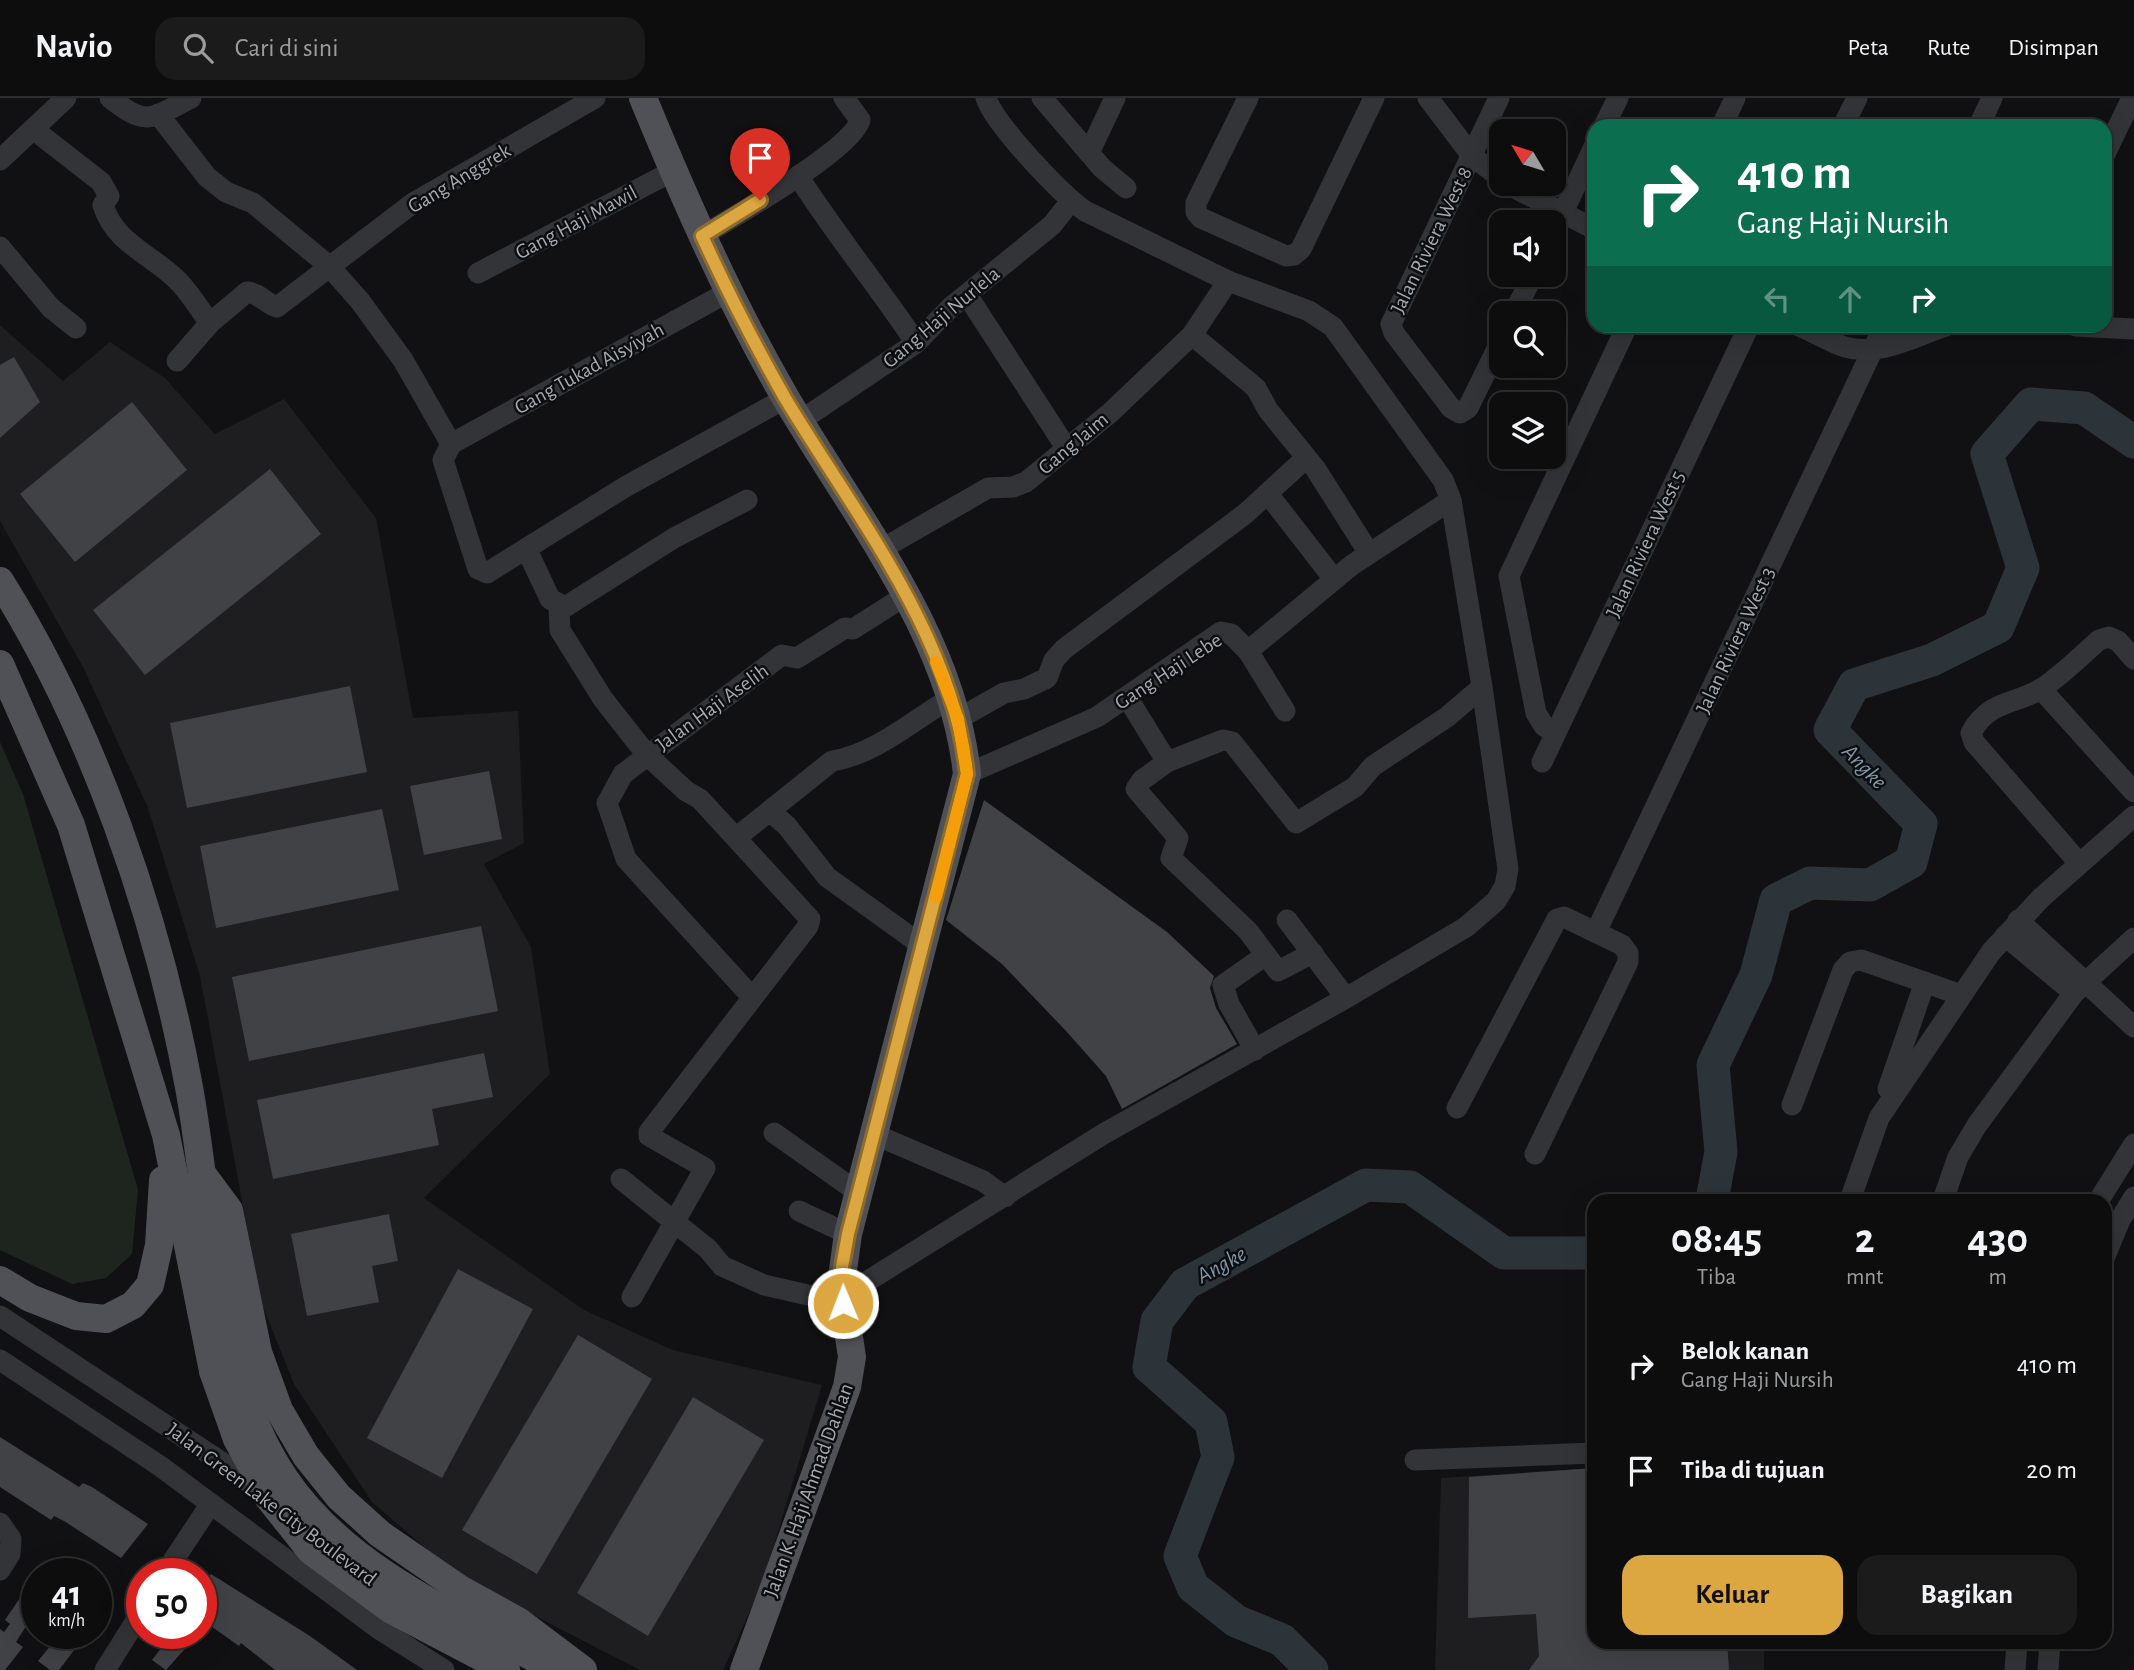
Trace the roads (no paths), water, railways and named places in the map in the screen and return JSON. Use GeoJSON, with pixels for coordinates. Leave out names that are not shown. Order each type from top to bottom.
{"type":"FeatureCollection","features":[{"type":"Feature","properties":{"kind":"main road","name":"Jalan K. Haji Ahmad Dahlan"},"geometry":{"type":"LineString","coordinates":[[643,98],[728,292],[793,409],[880,550],[905,596],[954,709],[967,774],[876,1135],[848,1234],[842,1267],[844,1306],[852,1357],[847,1387],[744,1670]]}},
{"type":"Feature","properties":{"kind":"main road"},"geometry":{"type":"LineString","coordinates":[[0,581],[39,650],[120,832],[169,1005],[188,1084],[203,1175],[224,1369],[285,1480],[330,1532],[406,1587],[556,1670]]}},
{"type":"Feature","properties":{"kind":"main road"},"geometry":{"type":"LineString","coordinates":[[0,664],[71,825],[166,1135],[224,1369],[237,1439],[268,1497],[311,1550],[390,1609],[506,1670]]}},
{"type":"Feature","properties":{"kind":"main road"},"geometry":{"type":"LineString","coordinates":[[0,1280],[30,1298],[76,1316],[106,1319],[133,1305],[150,1285],[159,1245],[166,1135]]}},
{"type":"Feature","properties":{"kind":"main road"},"geometry":{"type":"LineString","coordinates":[[203,1175],[229,1210],[258,1352],[279,1410],[306,1455],[339,1496],[380,1534],[460,1589],[519,1621],[583,1670]]}},
{"type":"Feature","properties":{"kind":"street"},"geometry":{"type":"LineString","coordinates":[[0,159],[66,98]]}},
{"type":"Feature","properties":{"kind":"street"},"geometry":{"type":"LineString","coordinates":[[110,98],[134,116],[144,119],[191,98]]}},
{"type":"Feature","properties":{"kind":"street","name":"Gang Anggrek"},"geometry":{"type":"LineString","coordinates":[[210,323],[247,292],[254,293],[277,307],[413,203],[594,98]]}},
{"type":"Feature","properties":{"kind":"street"},"geometry":{"type":"LineString","coordinates":[[702,236],[798,177],[859,127],[860,120],[844,98]]}},
{"type":"Feature","properties":{"kind":"street"},"geometry":{"type":"LineString","coordinates":[[621,1179],[708,1248],[722,1266],[764,1285],[844,1306],[1105,1133],[1346,999],[1466,927],[1490,908],[1505,886],[1508,869],[1482,687],[1451,500],[1443,480],[1333,327],[1309,311],[1228,281],[1085,211],[1071,201],[1002,124],[986,98]]}},
{"type":"Feature","properties":{"kind":"street"},"geometry":{"type":"LineString","coordinates":[[1042,98],[1089,153],[1125,188]]}},
{"type":"Feature","properties":{"kind":"street"},"geometry":{"type":"LineString","coordinates":[[1089,153],[1115,98]]}},
{"type":"Feature","properties":{"kind":"street"},"geometry":{"type":"LineString","coordinates":[[1248,98],[1196,203],[1196,212],[1201,218],[1286,256],[1294,255],[1301,248],[1374,98]]}},
{"type":"Feature","properties":{"kind":"street"},"geometry":{"type":"LineString","coordinates":[[1428,98],[1472,156],[1489,169]]}},
{"type":"Feature","properties":{"kind":"street","name":"Jalan Riviera West 8"},"geometry":{"type":"LineString","coordinates":[[1489,365],[1468,408],[1460,413],[1451,408],[1394,332],[1391,324],[1499,98]]}},
{"type":"Feature","properties":{"kind":"street"},"geometry":{"type":"LineString","coordinates":[[1608,119],[1618,98]]}},
{"type":"Feature","properties":{"kind":"street"},"geometry":{"type":"LineString","coordinates":[[1725,119],[1735,98]]}},
{"type":"Feature","properties":{"kind":"street"},"geometry":{"type":"LineString","coordinates":[[1846,119],[1857,98]]}},
{"type":"Feature","properties":{"kind":"street"},"geometry":{"type":"LineString","coordinates":[[1982,119],[1992,98]]}},
{"type":"Feature","properties":{"kind":"street"},"geometry":{"type":"LineString","coordinates":[[2112,139],[2132,98]]}},
{"type":"Feature","properties":{"kind":"street"},"geometry":{"type":"LineString","coordinates":[[158,114],[207,177],[226,192],[253,203],[329,266],[360,301],[403,360],[451,444]]}},
{"type":"Feature","properties":{"kind":"street"},"geometry":{"type":"LineString","coordinates":[[33,129],[101,182],[109,196],[103,205],[109,221],[127,242],[179,281],[210,323],[177,361]]}},
{"type":"Feature","properties":{"kind":"street"},"geometry":{"type":"LineString","coordinates":[[1564,210],[1587,162]]}},
{"type":"Feature","properties":{"kind":"street","name":"Gang Haji Mawil"},"geometry":{"type":"LineString","coordinates":[[478,273],[673,171]]}},
{"type":"Feature","properties":{"kind":"street"},"geometry":{"type":"LineString","coordinates":[[798,177],[837,236],[868,271],[916,344]]}},
{"type":"Feature","properties":{"kind":"street"},"geometry":{"type":"LineString","coordinates":[[1523,196],[1541,210]]}},
{"type":"Feature","properties":{"kind":"street","name":"Gang Haji Nurlela"},"geometry":{"type":"LineString","coordinates":[[451,444],[443,460],[478,569],[487,573],[625,487],[793,409],[916,344],[967,295],[1052,225],[1071,201]]}},
{"type":"Feature","properties":{"kind":"street"},"geometry":{"type":"LineString","coordinates":[[1566,224],[1587,228]]}},
{"type":"Feature","properties":{"kind":"street"},"geometry":{"type":"LineString","coordinates":[[0,247],[51,308],[76,328]]}},
{"type":"Feature","properties":{"kind":"street","name":"Gang Jaim"},"geometry":{"type":"LineString","coordinates":[[880,550],[988,488],[1013,487],[1026,482],[1067,449],[1192,335],[1228,281]]}},
{"type":"Feature","properties":{"kind":"street","name":"Gang Tukad Aisyiyah"},"geometry":{"type":"LineString","coordinates":[[451,444],[728,292]]}},
{"type":"Feature","properties":{"kind":"street"},"geometry":{"type":"LineString","coordinates":[[967,295],[1067,449]]}},
{"type":"Feature","properties":{"kind":"street"},"geometry":{"type":"LineString","coordinates":[[2112,328],[2134,329]]}},
{"type":"Feature","properties":{"kind":"street"},"geometry":{"type":"LineString","coordinates":[[1555,733],[1544,726],[1536,713],[1510,585],[1512,568],[1624,333]]}},
{"type":"Feature","properties":{"kind":"street","name":"Jalan Riviera West 5"},"geometry":{"type":"LineString","coordinates":[[1542,762],[1746,333]]}},
{"type":"Feature","properties":{"kind":"street"},"geometry":{"type":"LineString","coordinates":[[1814,333],[1843,346],[1873,349],[1924,333]]}},
{"type":"Feature","properties":{"kind":"street","name":"Jalan Riviera West 3"},"geometry":{"type":"LineString","coordinates":[[1597,932],[1881,333]]}},
{"type":"Feature","properties":{"kind":"street"},"geometry":{"type":"LineString","coordinates":[[1192,335],[1256,388],[1268,410],[1306,458],[1369,553]]}},
{"type":"Feature","properties":{"kind":"street"},"geometry":{"type":"LineString","coordinates":[[737,838],[772,813],[832,761],[847,759],[954,709],[1004,693],[1024,690],[1047,678],[1054,660],[1079,637],[1268,494],[1306,458]]}},
{"type":"Feature","properties":{"kind":"street"},"geometry":{"type":"LineString","coordinates":[[1268,494],[1334,579]]}},
{"type":"Feature","properties":{"kind":"street"},"geometry":{"type":"LineString","coordinates":[[527,550],[550,599],[559,606],[575,604],[674,538],[747,500]]}},
{"type":"Feature","properties":{"kind":"street","name":"Gang Haji Lebe"},"geometry":{"type":"LineString","coordinates":[[967,774],[1097,717],[1221,632],[1231,634],[1248,651],[1334,579],[1451,500]]}},
{"type":"Feature","properties":{"kind":"street","name":"Jalan Haji Aselih"},"geometry":{"type":"LineString","coordinates":[[751,996],[626,859],[607,803],[623,774],[782,656],[797,658],[845,628],[853,629],[905,596]]}},
{"type":"Feature","properties":{"kind":"street"},"geometry":{"type":"LineString","coordinates":[[559,606],[560,630],[603,699],[648,755],[686,791],[700,799],[810,919],[808,926],[751,996],[649,1132],[649,1136],[705,1168],[632,1297]]}},
{"type":"Feature","properties":{"kind":"street"},"geometry":{"type":"LineString","coordinates":[[2079,863],[1974,742],[1971,733],[1976,724],[1998,705],[2041,689],[2099,640],[2109,637],[2118,640],[2134,659]]}},
{"type":"Feature","properties":{"kind":"street"},"geometry":{"type":"LineString","coordinates":[[1248,651],[1285,711]]}},
{"type":"Feature","properties":{"kind":"street"},"geometry":{"type":"LineString","coordinates":[[1312,953],[1278,971],[1248,931],[1171,858],[1178,838],[1136,789],[1142,780],[1167,762],[1223,740],[1232,742],[1296,823],[1355,787],[1373,766],[1447,717],[1482,687]]}},
{"type":"Feature","properties":{"kind":"street"},"geometry":{"type":"LineString","coordinates":[[2041,689],[2134,792]]}},
{"type":"Feature","properties":{"kind":"street"},"geometry":{"type":"LineString","coordinates":[[1127,697],[1167,762]]}},
{"type":"Feature","properties":{"kind":"street"},"geometry":{"type":"LineString","coordinates":[[772,813],[787,826],[827,877],[923,946]]}},
{"type":"Feature","properties":{"kind":"street"},"geometry":{"type":"LineString","coordinates":[[1879,1118],[1961,995],[2012,928],[2079,863],[2134,816]]}},
{"type":"Feature","properties":{"kind":"street"},"geometry":{"type":"LineString","coordinates":[[1457,1108],[1552,924],[1564,917],[1622,945],[1628,953],[1628,962],[1535,1154]]}},
{"type":"Feature","properties":{"kind":"street"},"geometry":{"type":"LineString","coordinates":[[1287,920],[1346,999]]}},
{"type":"Feature","properties":{"kind":"street"},"geometry":{"type":"LineString","coordinates":[[2012,928],[2079,987],[2134,1027]]}},
{"type":"Feature","properties":{"kind":"street"},"geometry":{"type":"LineString","coordinates":[[1945,1194],[1967,1141],[2079,987],[2134,938]]}},
{"type":"Feature","properties":{"kind":"street"},"geometry":{"type":"LineString","coordinates":[[1255,1049],[1228,1004],[1223,985],[1266,955]]}},
{"type":"Feature","properties":{"kind":"street"},"geometry":{"type":"LineString","coordinates":[[1792,1105],[1843,971],[1850,962],[1861,960],[1961,995]]}},
{"type":"Feature","properties":{"kind":"street"},"geometry":{"type":"LineString","coordinates":[[1852,1194],[1925,982]]}},
{"type":"Feature","properties":{"kind":"street"},"geometry":{"type":"LineString","coordinates":[[774,1133],[859,1193]]}},
{"type":"Feature","properties":{"kind":"street"},"geometry":{"type":"LineString","coordinates":[[876,1135],[983,1181],[1005,1197]]}},
{"type":"Feature","properties":{"kind":"street"},"geometry":{"type":"LineString","coordinates":[[2103,1194],[2134,1144]]}},
{"type":"Feature","properties":{"kind":"street"},"geometry":{"type":"LineString","coordinates":[[2112,1239],[2134,1197]]}},
{"type":"Feature","properties":{"kind":"street"},"geometry":{"type":"LineString","coordinates":[[799,1211],[848,1234]]}},
{"type":"Feature","properties":{"kind":"street","name":"Jalan Green Lake City Boulevard"},"geometry":{"type":"LineString","coordinates":[[0,1316],[229,1467],[381,1586],[499,1654],[556,1670]]}},
{"type":"Feature","properties":{"kind":"street","name":"Jalan Green Lake City Boulevard"},"geometry":{"type":"LineString","coordinates":[[0,1360],[160,1466],[379,1629],[444,1670]]}},
{"type":"Feature","properties":{"kind":"street"},"geometry":{"type":"LineString","coordinates":[[1415,1460],[1587,1453]]}},
{"type":"Feature","properties":{"kind":"street"},"geometry":{"type":"LineString","coordinates":[[176,1558],[210,1505]]}},
{"type":"Feature","properties":{"kind":"street"},"geometry":{"type":"LineString","coordinates":[[0,1570],[10,1554],[6,1531]]}},
{"type":"Feature","properties":{"kind":"street"},"geometry":{"type":"LineString","coordinates":[[105,1670],[126,1637]]}},
{"type":"Feature","properties":{"kind":"street"},"geometry":{"type":"LineString","coordinates":[[2015,1670],[2016,1649]]}},
{"type":"Feature","properties":{"kind":"street"},"geometry":{"type":"LineString","coordinates":[[2048,1670],[2050,1649]]}},
{"type":"Feature","properties":{"kind":"waterway","name":"Angke"},"geometry":{"type":"LineString","coordinates":[[1713,1194],[1721,1152],[1713,1065],[1756,975],[1776,900],[1810,883],[1870,885],[1911,862],[1921,824],[1830,730],[1854,685],[1932,660],[1998,627],[2023,568],[1987,454],[2031,404],[2084,408],[2134,442]]}},
{"type":"Feature","properties":{"kind":"waterway","name":"Angke"},"geometry":{"type":"LineString","coordinates":[[1312,1670],[1282,1640],[1236,1621],[1193,1587],[1180,1556],[1218,1457],[1211,1422],[1149,1367],[1157,1321],[1185,1284],[1366,1185],[1410,1187],[1504,1253],[1587,1253]]}}]}
